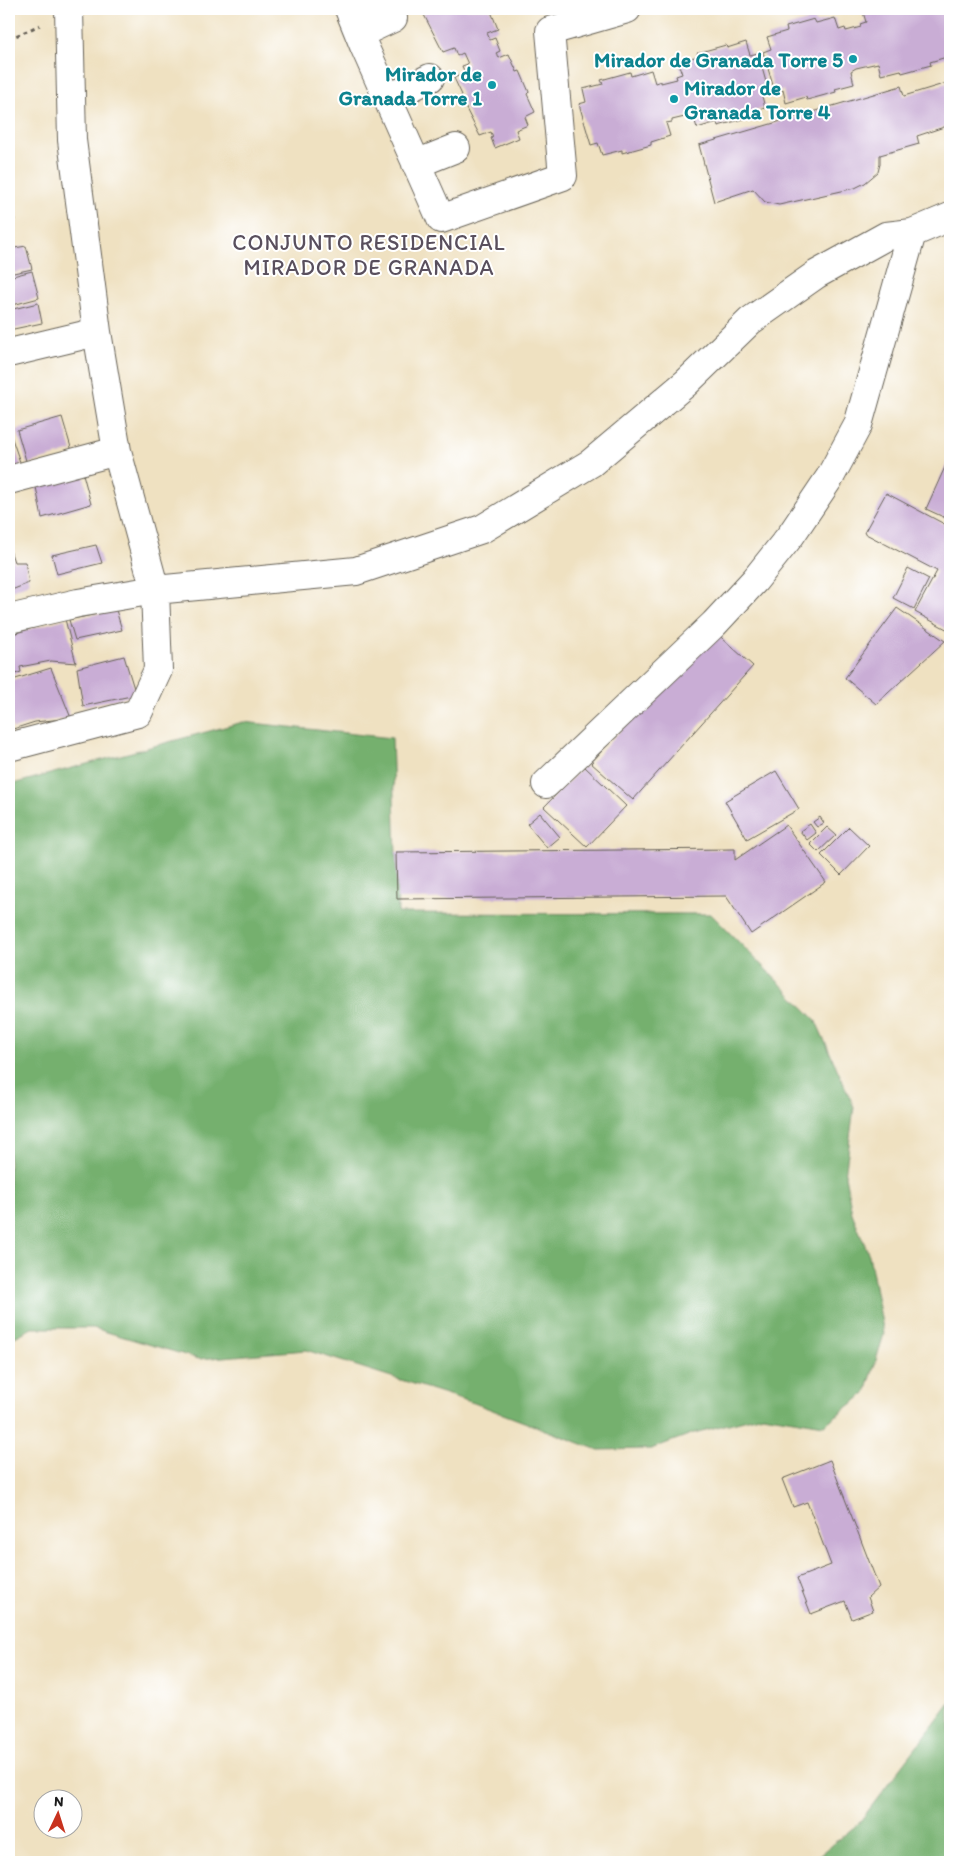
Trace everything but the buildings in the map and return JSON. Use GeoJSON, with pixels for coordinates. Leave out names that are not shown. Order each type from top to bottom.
{"type":"FeatureCollection","features":[{"type":"Feature","properties":{"kind":"street"},"geometry":{"type":"LineString","coordinates":[[9,747],[138,713],[158,670],[155,590],[117,451],[97,332],[72,140],[69,9]]}},
{"type":"Feature","properties":{"kind":"street"},"geometry":{"type":"LineString","coordinates":[[349,9],[441,219],[563,176],[550,31],[627,9]]}},
{"type":"Feature","properties":{"kind":"street"},"geometry":{"type":"LineString","coordinates":[[359,34],[393,18]]}},
{"type":"Feature","properties":{"kind":"street"},"geometry":{"type":"LineString","coordinates":[[387,99],[430,78]]}},
{"type":"Feature","properties":{"kind":"street"},"geometry":{"type":"LineString","coordinates":[[416,164],[456,148]]}},
{"type":"Feature","properties":{"kind":"street"},"geometry":{"type":"LineString","coordinates":[[9,619],[78,603],[155,590],[356,572],[482,528],[592,463],[686,383],[750,321],[817,274],[886,236],[912,233],[950,217]]}},
{"type":"Feature","properties":{"kind":"street"},"geometry":{"type":"LineString","coordinates":[[546,784],[714,624],[755,580],[792,535],[830,477],[858,426],[912,233]]}},
{"type":"Feature","properties":{"kind":"street"},"geometry":{"type":"LineString","coordinates":[[9,353],[97,332]]}},
{"type":"Feature","properties":{"kind":"street"},"geometry":{"type":"LineString","coordinates":[[9,480],[117,451]]}},
{"type":"Feature","properties":{"kind":"green space"},"geometry":{"type":"Polygon","coordinates":[[[243,722],[392,738],[398,913],[711,914],[815,1019],[854,1107],[845,1176],[852,1213],[869,1255],[884,1334],[866,1393],[824,1425],[763,1415],[694,1433],[651,1449],[598,1450],[474,1403],[306,1350],[199,1359],[93,1328],[32,1328],[9,1340],[9,785],[243,722]]]}},
{"type":"Feature","properties":{"kind":"green space"},"geometry":{"type":"Polygon","coordinates":[[[950,1703],[950,1862],[810,1862],[858,1824],[950,1703]]]}},
{"type":"Feature","properties":{"kind":"place","name":"Mirador de Granada Torre 5"},"geometry":{"type":"Point","coordinates":[853,59]}},
{"type":"Feature","properties":{"kind":"place","name":"Mirador de Granada Torre 1"},"geometry":{"type":"Point","coordinates":[492,85]}},
{"type":"Feature","properties":{"kind":"place","name":"Mirador de Granada Torre 4"},"geometry":{"type":"Point","coordinates":[674,99]}},
{"type":"Feature","properties":{"kind":"district","name":"CONJUNTO RESIDENCIAL MIRADOR DE GRANADA"},"geometry":{"type":"Point","coordinates":[369,254]}}]}
